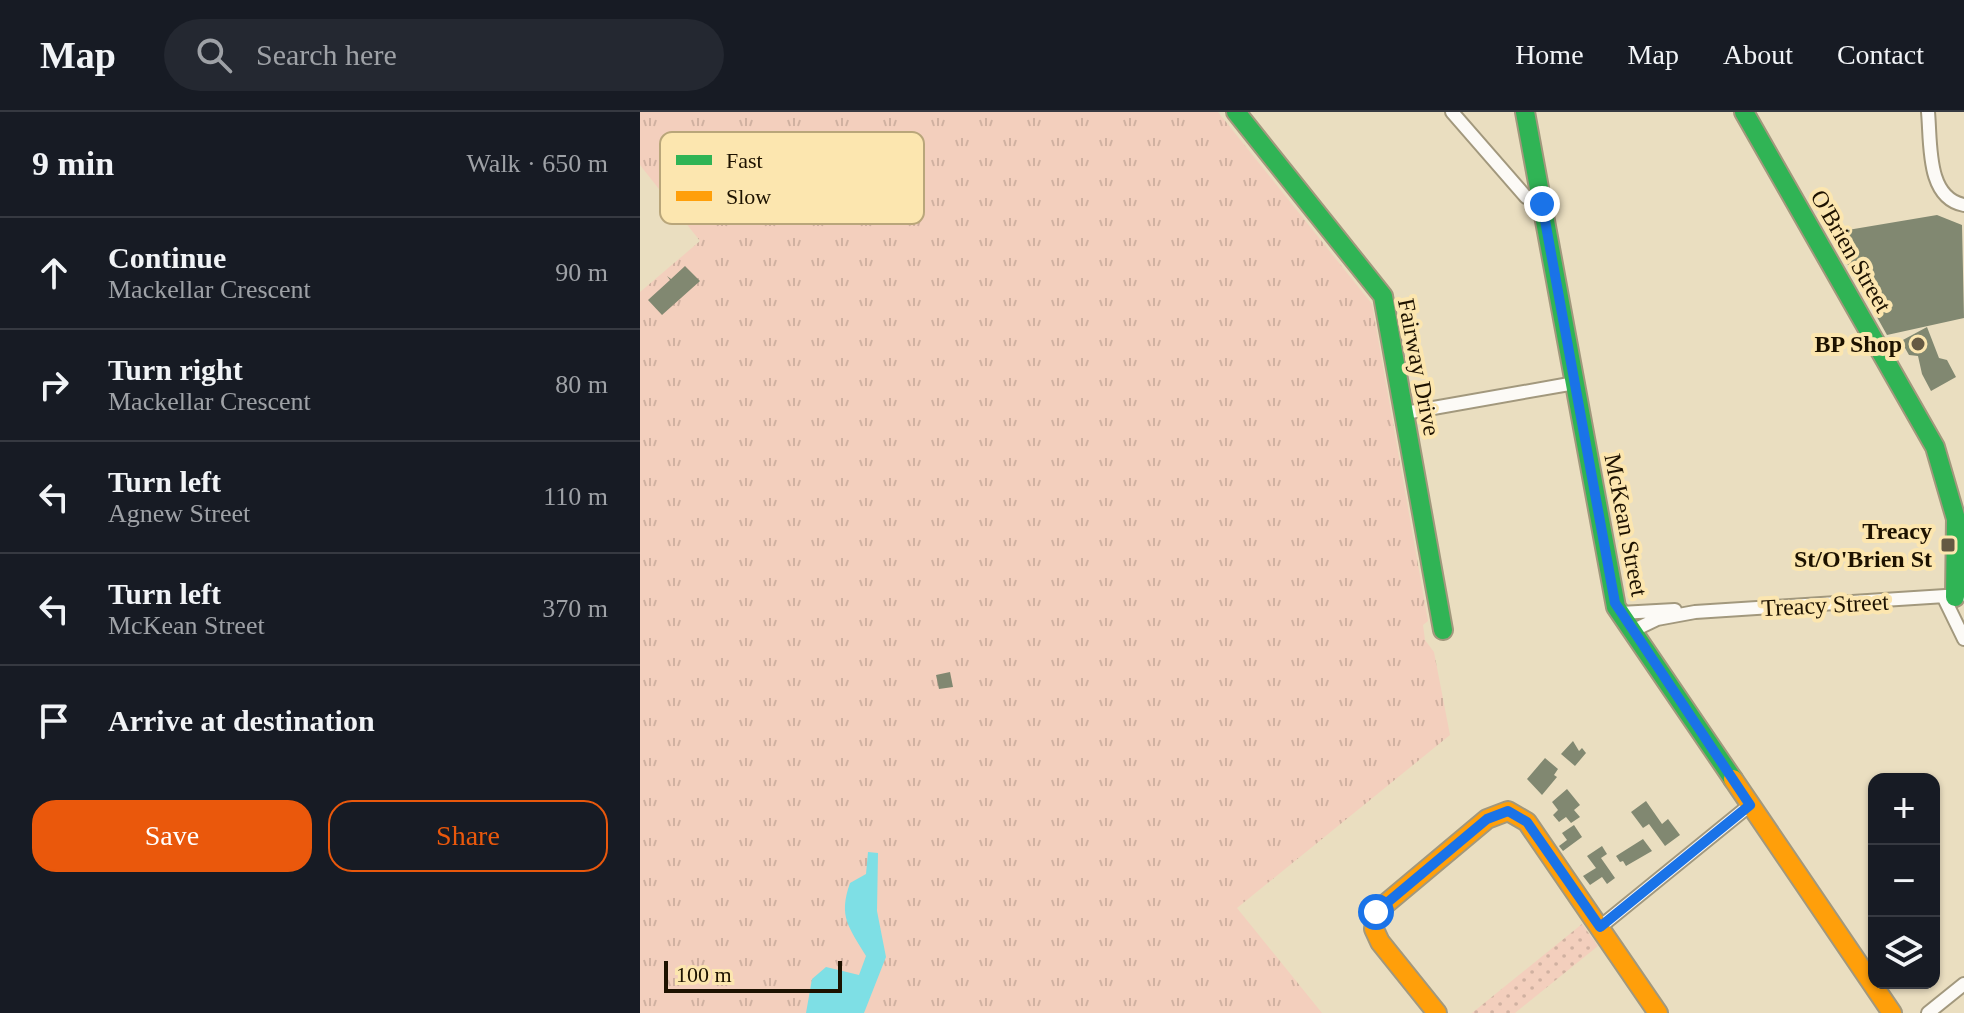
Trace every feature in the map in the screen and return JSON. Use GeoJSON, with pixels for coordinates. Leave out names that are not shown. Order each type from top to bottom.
{"type":"FeatureCollection","features":[{"type":"Feature","properties":{"kind":"street","name":"Fairway Drive"},"geometry":{"type":"LineString","coordinates":[[1236,112],[1381,290],[1443,630]]}},
{"type":"Feature","properties":{"kind":"street"},"geometry":{"type":"LineString","coordinates":[[1452,112],[1526,197]]}},
{"type":"Feature","properties":{"kind":"street","name":"McKean Street"},"geometry":{"type":"LineString","coordinates":[[1525,112],[1615,603],[1892,1013]]}},
{"type":"Feature","properties":{"kind":"street","name":"O'Brien Street"},"geometry":{"type":"LineString","coordinates":[[1744,112],[1935,447],[1956,519],[1957,597]]}},
{"type":"Feature","properties":{"kind":"street"},"geometry":{"type":"LineString","coordinates":[[1928,112],[1937,184],[1946,198],[1964,205]]}},
{"type":"Feature","properties":{"kind":"street"},"geometry":{"type":"LineString","coordinates":[[1405,413],[1575,383]]}},
{"type":"Feature","properties":{"kind":"street"},"geometry":{"type":"LineString","coordinates":[[1957,597],[1964,639]]}},
{"type":"Feature","properties":{"kind":"street","name":"Treacy Street"},"geometry":{"type":"LineString","coordinates":[[1632,631],[1657,619],[1695,612],[1957,597]]}},
{"type":"Feature","properties":{"kind":"street","name":"Treacy Street"},"geometry":{"type":"LineString","coordinates":[[1620,613],[1666,609],[1695,612]]}},
{"type":"Feature","properties":{"kind":"street"},"geometry":{"type":"LineString","coordinates":[[1600,927],[1750,805]]}},
{"type":"Feature","properties":{"kind":"street"},"geometry":{"type":"LineString","coordinates":[[1437,1013],[1380,942],[1374,929],[1376,912],[1493,814],[1508,811],[1524,818],[1658,1013]]}},
{"type":"Feature","properties":{"kind":"street"},"geometry":{"type":"LineString","coordinates":[[1928,1013],[1964,984]]}},
{"type":"Feature","properties":{"kind":"green space"},"geometry":{"type":"Polygon","coordinates":[[[640,112],[1218,112],[1372,304],[1428,621],[1423,625],[1425,640],[1434,652],[1450,735],[1237,908],[1322,1013],[640,1013],[640,292],[700,241],[687,224],[924,224],[924,132],[660,132],[660,190],[640,165],[640,112]]]}},
{"type":"Feature","properties":{"kind":"green space"},"geometry":{"type":"Polygon","coordinates":[[[1582,924],[1598,946],[1515,1013],[1472,1013],[1582,924]]]}},
{"type":"Feature","properties":{"kind":"water"},"geometry":{"type":"Polygon","coordinates":[[[868,852],[878,853],[877,911],[886,957],[864,1013],[806,1013],[812,979],[826,967],[859,975],[866,956],[847,921],[845,905],[850,883],[866,874],[868,852]]]}},
{"type":"Feature","properties":{"kind":"building"},"geometry":{"type":"Polygon","coordinates":[[[1937,215],[1962,225],[1964,318],[1887,335],[1830,233],[1937,215]]]}},
{"type":"Feature","properties":{"kind":"building"},"geometry":{"type":"Polygon","coordinates":[[[685,266],[700,281],[662,315],[648,300],[670,280],[667,276],[671,279],[685,266]]]}},
{"type":"Feature","properties":{"kind":"building"},"geometry":{"type":"Polygon","coordinates":[[[1927,327],[1939,358],[1947,360],[1956,377],[1931,391],[1922,374],[1918,356],[1909,355],[1901,341],[1927,327]]]}},
{"type":"Feature","properties":{"kind":"building"},"geometry":{"type":"Polygon","coordinates":[[[950,672],[953,687],[939,689],[936,675],[950,672]]]}},
{"type":"Feature","properties":{"kind":"building"},"geometry":{"type":"Polygon","coordinates":[[[1573,741],[1579,751],[1582,748],[1586,753],[1575,766],[1561,754],[1573,741]]]}},
{"type":"Feature","properties":{"kind":"building"},"geometry":{"type":"Polygon","coordinates":[[[1545,758],[1558,769],[1554,775],[1557,777],[1542,795],[1527,779],[1545,758]]]}},
{"type":"Feature","properties":{"kind":"building"},"geometry":{"type":"Polygon","coordinates":[[[1567,789],[1580,805],[1574,810],[1580,817],[1571,823],[1566,817],[1559,822],[1553,815],[1558,810],[1552,802],[1567,789]]]}},
{"type":"Feature","properties":{"kind":"building"},"geometry":{"type":"Polygon","coordinates":[[[1646,801],[1662,824],[1668,819],[1680,835],[1665,846],[1649,824],[1643,828],[1631,812],[1646,801]]]}},
{"type":"Feature","properties":{"kind":"building"},"geometry":{"type":"Polygon","coordinates":[[[1574,825],[1582,837],[1563,851],[1559,846],[1567,840],[1562,833],[1574,825]]]}},
{"type":"Feature","properties":{"kind":"building"},"geometry":{"type":"Polygon","coordinates":[[[1643,839],[1652,851],[1626,866],[1623,861],[1620,862],[1616,856],[1643,839]]]}},
{"type":"Feature","properties":{"kind":"building"},"geometry":{"type":"Polygon","coordinates":[[[1602,846],[1607,854],[1601,858],[1615,878],[1607,884],[1602,877],[1590,885],[1583,876],[1596,868],[1587,856],[1602,846]]]}},
{"type":"Feature","properties":{"kind":"traffic: fast"},"geometry":{"type":"LineString","coordinates":[[1236,112],[1383,296],[1443,630]]}},
{"type":"Feature","properties":{"kind":"traffic: fast"},"geometry":{"type":"LineString","coordinates":[[1525,112],[1616,607],[1733,779]]}},
{"type":"Feature","properties":{"kind":"traffic: fast"},"geometry":{"type":"LineString","coordinates":[[1744,112],[1935,447],[1956,519],[1955,597]]}},
{"type":"Feature","properties":{"kind":"traffic: slow"},"geometry":{"type":"LineString","coordinates":[[1733,779],[1892,1013]]}},
{"type":"Feature","properties":{"kind":"traffic: slow"},"geometry":{"type":"LineString","coordinates":[[1437,1013],[1380,942],[1374,929],[1376,912],[1487,819],[1508,811],[1527,822],[1658,1013]]}},
{"type":"Feature","properties":{"kind":"place","name":"BP Shop"},"geometry":{"type":"Point","coordinates":[1918,344]}},
{"type":"Feature","properties":{"kind":"place","name":"Treacy St/O'Brien St"},"geometry":{"type":"Point","coordinates":[1948,545]}},
{"type":"Feature","properties":{"kind":"route"},"geometry":{"type":"LineString","coordinates":[[1376,912],[1487,819],[1498,812],[1508,811],[1522,816],[1527,822],[1600,927],[1750,805],[1615,603],[1542,204]]}}]}
